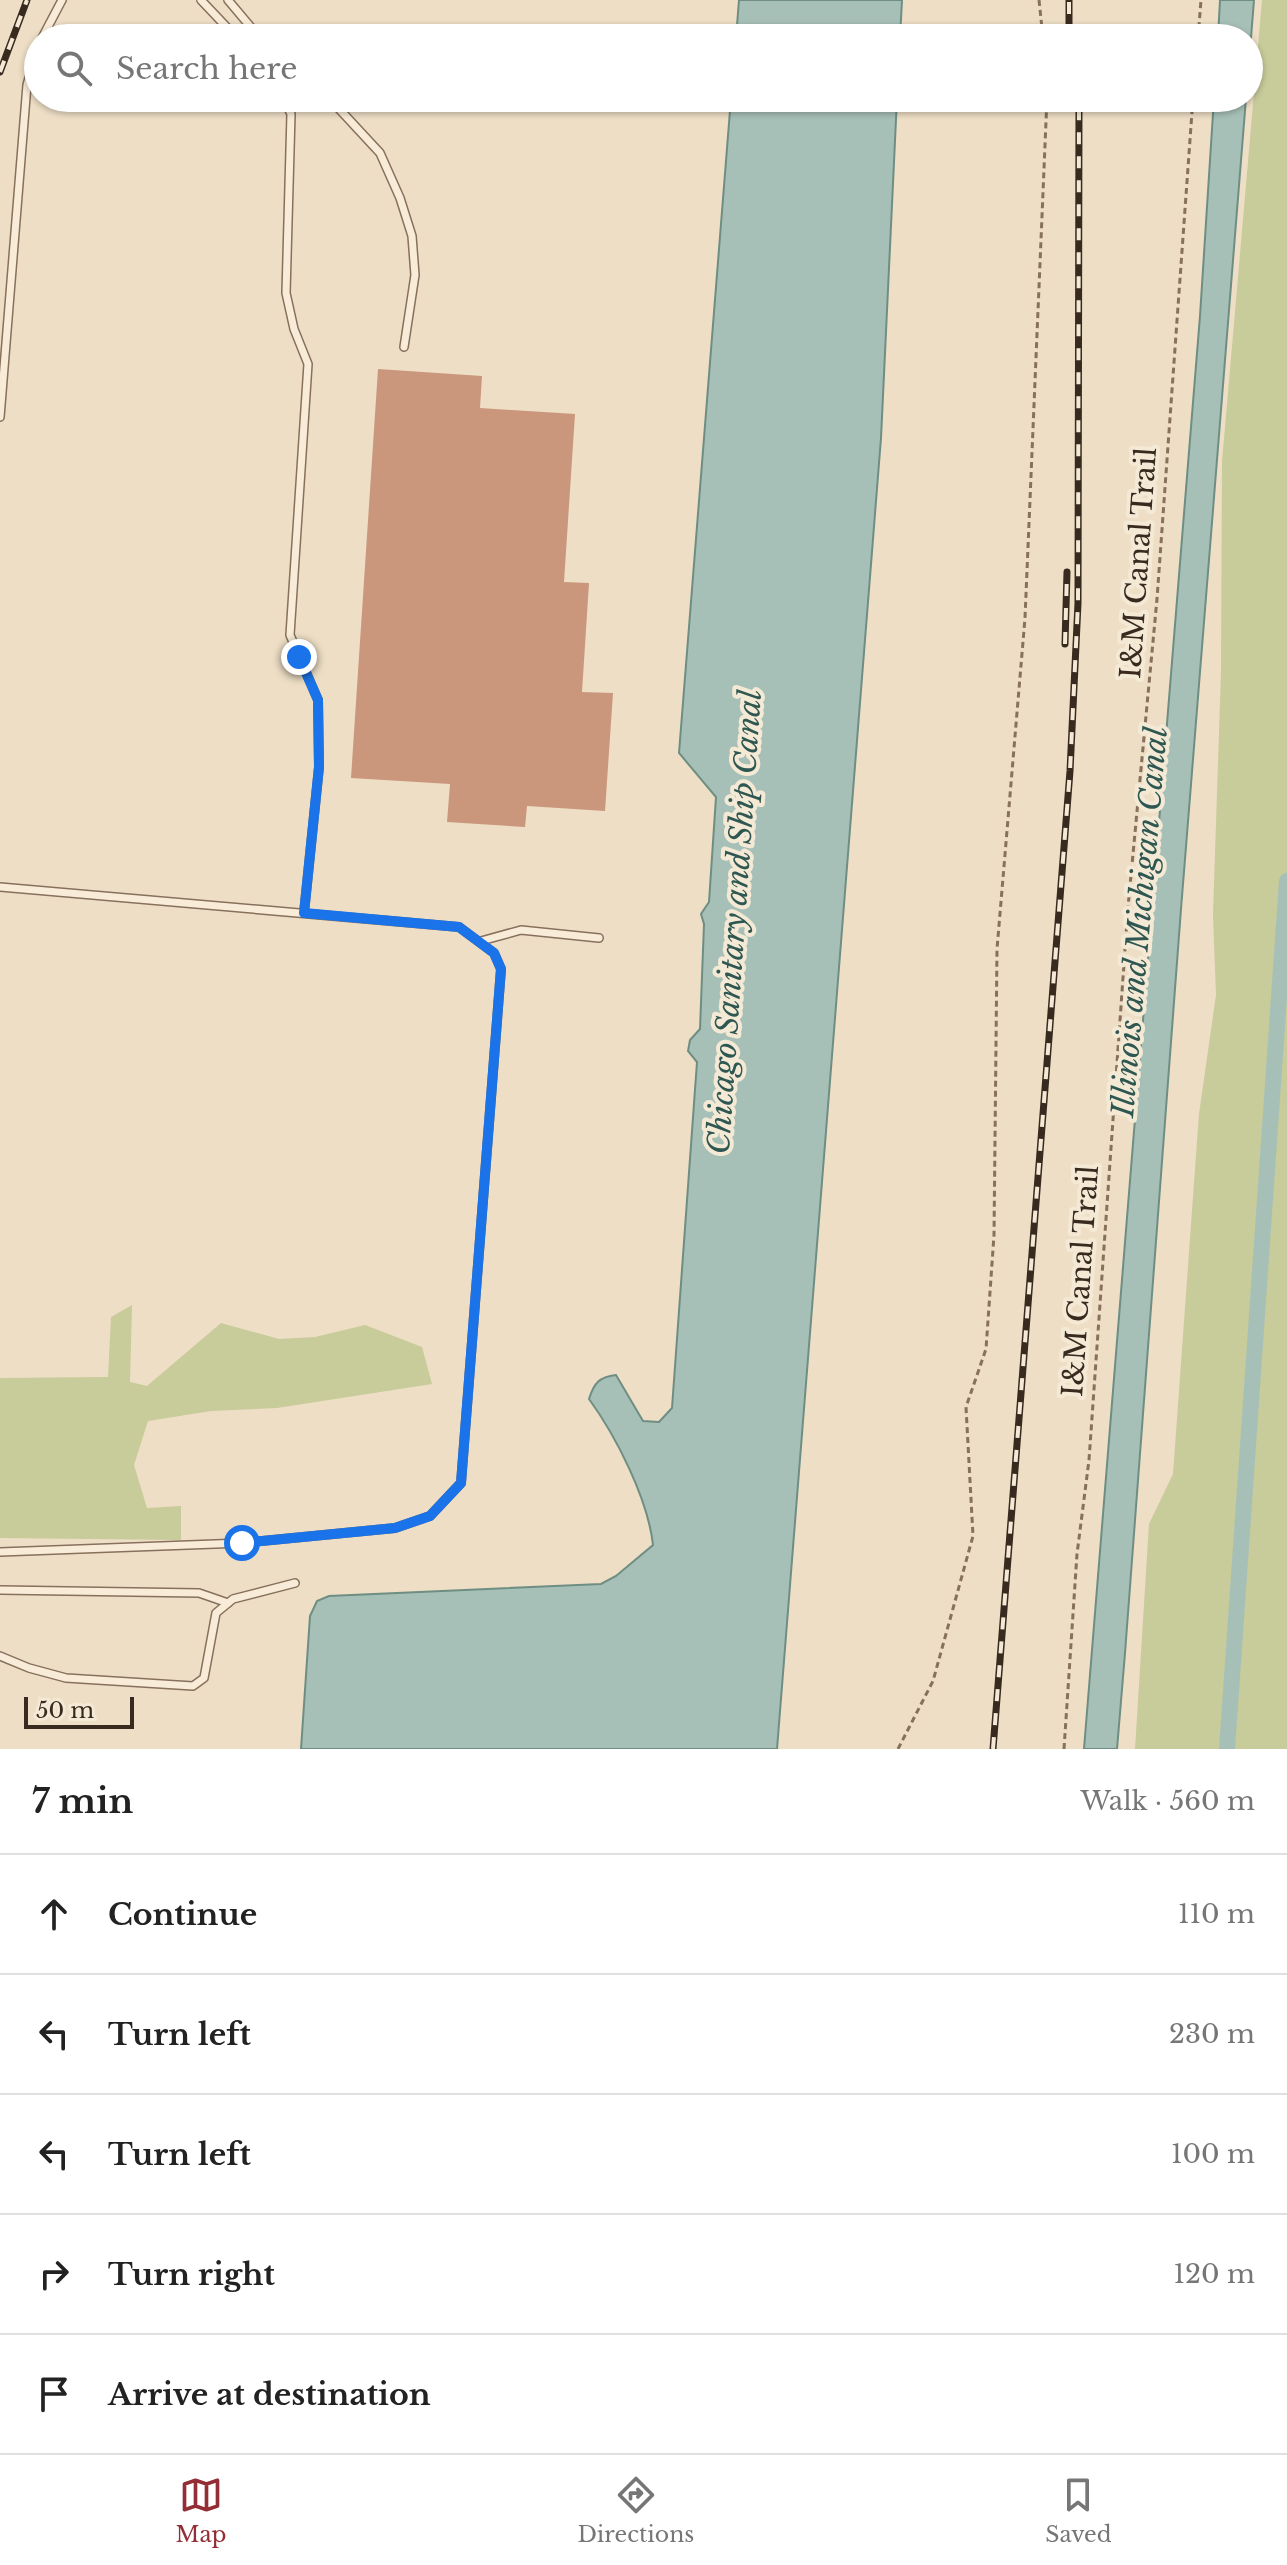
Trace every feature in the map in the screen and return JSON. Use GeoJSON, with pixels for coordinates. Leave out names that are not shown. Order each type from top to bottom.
{"type":"FeatureCollection","features":[{"type":"Feature","properties":{"kind":"lane"},"geometry":{"type":"LineString","coordinates":[[49,24],[62,0]]}},
{"type":"Feature","properties":{"kind":"lane"},"geometry":{"type":"LineString","coordinates":[[201,0],[224,24]]}},
{"type":"Feature","properties":{"kind":"lane"},"geometry":{"type":"LineString","coordinates":[[228,0],[248,24]]}},
{"type":"Feature","properties":{"kind":"lane"},"geometry":{"type":"LineString","coordinates":[[0,417],[25,112]]}},
{"type":"Feature","properties":{"kind":"lane"},"geometry":{"type":"LineString","coordinates":[[290,112],[286,293],[294,329],[308,364],[290,635],[318,700],[319,767],[304,913]]}},
{"type":"Feature","properties":{"kind":"lane"},"geometry":{"type":"LineString","coordinates":[[342,112],[380,153],[400,198],[412,236],[415,275],[404,347]]}},
{"type":"Feature","properties":{"kind":"lane"},"geometry":{"type":"LineString","coordinates":[[0,887],[459,927],[494,953],[501,969],[461,1483],[430,1516],[395,1528],[242,1543],[0,1552]]}},
{"type":"Feature","properties":{"kind":"lane"},"geometry":{"type":"LineString","coordinates":[[481,941],[521,930],[599,938]]}},
{"type":"Feature","properties":{"kind":"lane"},"geometry":{"type":"LineString","coordinates":[[0,1656],[66,1678],[193,1686],[204,1678],[216,1613],[233,1599],[295,1583]]}},
{"type":"Feature","properties":{"kind":"lane"},"geometry":{"type":"LineString","coordinates":[[0,1590],[199,1593],[228,1603]]}},
{"type":"Feature","properties":{"kind":"path"},"geometry":{"type":"LineString","coordinates":[[1039,0],[1042,24]]}},
{"type":"Feature","properties":{"kind":"path"},"geometry":{"type":"LineString","coordinates":[[1199,24],[1201,0]]}},
{"type":"Feature","properties":{"kind":"path"},"geometry":{"type":"LineString","coordinates":[[898,1749],[933,1681],[973,1536],[966,1407],[986,1349],[994,1235],[997,949],[1025,618],[1046,112]]}},
{"type":"Feature","properties":{"kind":"path","name":"I&M Canal Trail"},"geometry":{"type":"LineString","coordinates":[[1064,1749],[1077,1554],[1089,1460],[1128,907],[1157,599],[1192,112]]}},
{"type":"Feature","properties":{"kind":"green space"},"geometry":{"type":"Polygon","coordinates":[[[1262,0],[1287,0],[1287,1749],[1135,1749],[1149,1524],[1173,1474],[1199,1114],[1216,995],[1213,915],[1221,672],[1222,462],[1252,112],[1263,112],[1263,24],[1260,24],[1262,0]]]}},
{"type":"Feature","properties":{"kind":"green space"},"geometry":{"type":"Polygon","coordinates":[[[132,1305],[130,1382],[147,1386],[221,1323],[279,1339],[315,1337],[365,1325],[422,1347],[432,1384],[277,1408],[211,1411],[148,1421],[134,1465],[147,1508],[181,1506],[181,1540],[0,1538],[0,1378],[108,1377],[111,1317],[132,1305]]]}},
{"type":"Feature","properties":{"kind":"water"},"geometry":{"type":"Polygon","coordinates":[[[739,0],[902,0],[901,24],[737,24],[739,0]]]}},
{"type":"Feature","properties":{"kind":"water"},"geometry":{"type":"Polygon","coordinates":[[[1220,0],[1254,0],[1252,24],[1219,24],[1220,0]]]}},
{"type":"Feature","properties":{"kind":"water","name":"Chicago Sanitary and Ship Canal"},"geometry":{"type":"Polygon","coordinates":[[[730,112],[896,112],[881,438],[777,1749],[301,1749],[310,1616],[317,1601],[329,1596],[601,1584],[616,1576],[653,1545],[638,1488],[610,1431],[589,1399],[598,1382],[616,1375],[643,1421],[659,1422],[672,1408],[697,1062],[688,1051],[690,1040],[700,1029],[704,924],[701,914],[709,902],[716,797],[679,753],[730,112]]]}},
{"type":"Feature","properties":{"kind":"water","name":"Illinois and Michigan Canal"},"geometry":{"type":"Polygon","coordinates":[[[1213,112],[1245,112],[1117,1749],[1084,1749],[1200,316],[1213,112]]]}},
{"type":"Feature","properties":{"kind":"building"},"geometry":{"type":"Polygon","coordinates":[[[378,369],[482,376],[480,408],[575,414],[564,582],[589,583],[582,692],[613,693],[605,811],[527,806],[525,827],[447,822],[450,784],[351,778],[378,369]]]}},
{"type":"Feature","properties":{"kind":"waterway"},"geometry":{"type":"LineString","coordinates":[[1227,1749],[1287,881]]}},
{"type":"Feature","properties":{"kind":"railway"},"geometry":{"type":"LineString","coordinates":[[0,72],[27,0]]}},
{"type":"Feature","properties":{"kind":"railway"},"geometry":{"type":"LineString","coordinates":[[1069,0],[1069,24]]}},
{"type":"Feature","properties":{"kind":"railway"},"geometry":{"type":"LineString","coordinates":[[993,1749],[1070,771],[1078,603],[1079,112]]}},
{"type":"Feature","properties":{"kind":"railway"},"geometry":{"type":"LineString","coordinates":[[1065,644],[1067,572]]}},
{"type":"Feature","properties":{"kind":"route"},"geometry":{"type":"LineString","coordinates":[[242,1543],[395,1528],[430,1516],[461,1483],[501,969],[494,953],[459,927],[304,913],[319,767],[318,700],[299,657]]}}]}
